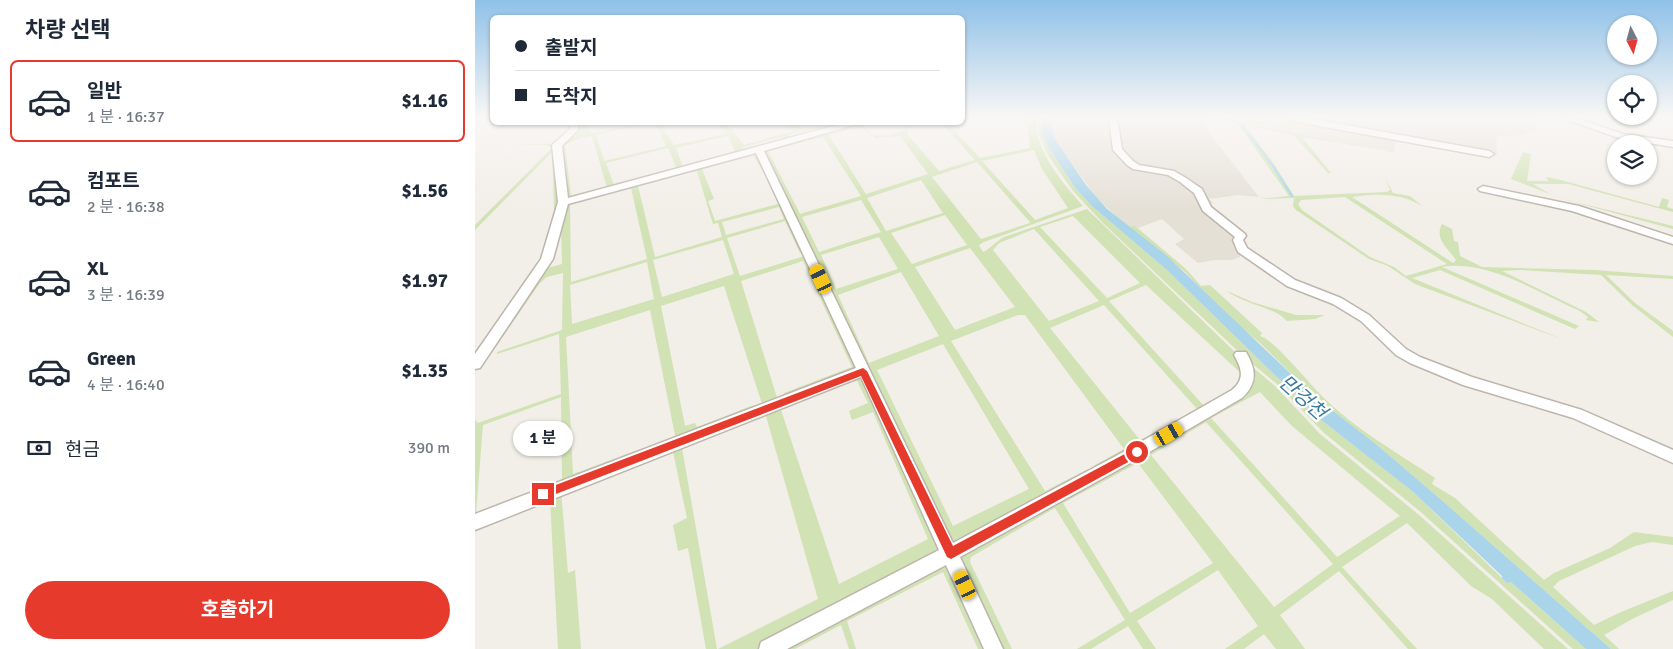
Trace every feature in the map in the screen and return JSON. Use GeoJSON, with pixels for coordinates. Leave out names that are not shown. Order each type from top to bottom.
{"type":"FeatureCollection","features":[{"type":"Feature","properties":{"kind":"street"},"geometry":{"type":"LineString","coordinates":[[475,364],[547,260],[563,202],[557,148]]}},
{"type":"Feature","properties":{"kind":"street"},"geometry":{"type":"LineString","coordinates":[[563,202],[765,148]]}},
{"type":"Feature","properties":{"kind":"street"},"geometry":{"type":"LineString","coordinates":[[1118,148],[1136,167],[1171,173],[1183,180],[1198,191],[1207,210],[1241,236],[1237,240],[1242,250],[1291,283],[1337,301],[1365,318],[1401,352],[1415,360],[1468,381],[1577,414],[1673,457]]}},
{"type":"Feature","properties":{"kind":"street"},"geometry":{"type":"LineString","coordinates":[[1458,148],[1489,154]]}},
{"type":"Feature","properties":{"kind":"street"},"geometry":{"type":"LineString","coordinates":[[759,150],[821,277],[863,371],[951,554],[994,649]]}},
{"type":"Feature","properties":{"kind":"street"},"geometry":{"type":"LineString","coordinates":[[1483,189],[1575,208],[1616,224],[1673,241]]}},
{"type":"Feature","properties":{"kind":"street"},"geometry":{"type":"LineString","coordinates":[[768,649],[951,554],[1153,443],[1237,394],[1247,384],[1249,379],[1247,366],[1241,355]]}},
{"type":"Feature","properties":{"kind":"street"},"geometry":{"type":"LineString","coordinates":[[475,522],[863,371]]}},
{"type":"Feature","properties":{"kind":"shaded area"},"geometry":{"type":"Polygon","coordinates":[[[1061,148],[1221,148],[1259,197],[1238,195],[1209,199],[1213,203],[1206,206],[1242,236],[1240,257],[1232,260],[1214,260],[1198,263],[1175,244],[1184,239],[1162,219],[1138,228],[1134,225],[1129,227],[1096,197],[1061,148]]]}},
{"type":"Feature","properties":{"kind":"shaded area"},"geometry":{"type":"Polygon","coordinates":[[[1373,148],[1395,148],[1394,152],[1373,148]]]}},
{"type":"Feature","properties":{"kind":"shaded area"},"geometry":{"type":"Polygon","coordinates":[[[1455,148],[1497,148],[1497,155],[1455,148]]]}},
{"type":"Feature","properties":{"kind":"green space"},"geometry":{"type":"Polygon","coordinates":[[[552,148],[555,148],[558,204],[556,212],[554,209],[552,152],[475,230],[475,225],[552,148]]]}},
{"type":"Feature","properties":{"kind":"green space"},"geometry":{"type":"Polygon","coordinates":[[[561,148],[565,148],[571,196],[607,188],[596,148],[600,148],[604,161],[657,148],[667,148],[606,163],[614,185],[677,169],[668,148],[676,148],[683,167],[736,153],[734,148],[741,148],[744,153],[568,199],[561,148]]]}},
{"type":"Feature","properties":{"kind":"green space"},"geometry":{"type":"Polygon","coordinates":[[[779,148],[768,151],[800,214],[861,196],[830,148],[837,148],[866,194],[928,174],[909,148],[919,148],[939,171],[975,160],[964,148],[971,148],[980,158],[1029,148],[1042,148],[1051,166],[1083,206],[984,242],[979,245],[983,252],[1004,237],[1087,209],[1239,356],[1247,379],[1146,285],[1109,301],[1205,407],[1099,470],[1095,465],[1124,449],[1025,315],[1018,315],[951,341],[1045,491],[1086,470],[1089,475],[987,531],[952,544],[761,151],[779,148]],[[1034,150],[982,161],[1035,220],[1068,208],[1042,169],[1034,150]],[[977,162],[932,177],[981,239],[1030,222],[977,162]],[[921,180],[867,198],[886,231],[943,213],[921,180]],[[861,200],[802,217],[819,252],[881,232],[861,200]],[[945,215],[891,233],[912,264],[967,245],[945,215]],[[1073,216],[1040,227],[1107,298],[1140,283],[1073,216]],[[1034,229],[999,243],[993,250],[1049,321],[1099,301],[1034,229]],[[879,237],[821,255],[836,289],[898,269],[879,237]],[[970,248],[915,267],[955,330],[1015,307],[970,248]],[[901,272],[838,295],[869,363],[939,336],[901,272]],[[1104,305],[1050,328],[1140,440],[1198,410],[1104,305]],[[943,344],[877,370],[953,526],[1029,489],[943,344]]]}},
{"type":"Feature","properties":{"kind":"green space"},"geometry":{"type":"Polygon","coordinates":[[[1045,148],[1049,148],[1076,189],[1092,206],[1168,271],[1320,419],[1412,491],[1507,583],[1511,582],[1586,649],[1573,649],[1422,513],[1323,432],[1278,385],[1242,355],[1103,223],[1073,191],[1045,148]]]}},
{"type":"Feature","properties":{"kind":"green space"},"geometry":{"type":"Polygon","coordinates":[[[1255,148],[1262,148],[1294,196],[1387,192],[1390,190],[1385,178],[1393,193],[1410,196],[1422,206],[1397,196],[1370,195],[1352,197],[1453,263],[1456,260],[1441,239],[1440,229],[1442,224],[1452,229],[1454,241],[1458,242],[1460,256],[1482,267],[1594,270],[1673,276],[1673,279],[1606,275],[1635,303],[1673,331],[1673,337],[1632,305],[1601,275],[1520,270],[1502,271],[1586,312],[1599,322],[1586,320],[1588,317],[1580,311],[1513,279],[1477,268],[1442,267],[1579,326],[1575,329],[1440,270],[1412,278],[1564,340],[1415,284],[1388,266],[1369,259],[1296,210],[1293,206],[1294,198],[1259,199],[1289,196],[1255,148]],[[1345,197],[1301,200],[1298,204],[1302,210],[1370,257],[1394,267],[1406,276],[1447,264],[1345,197]]]}},
{"type":"Feature","properties":{"kind":"green space"},"geometry":{"type":"Polygon","coordinates":[[[1305,148],[1311,148],[1331,173],[1328,173],[1305,148]]]}},
{"type":"Feature","properties":{"kind":"green space"},"geometry":{"type":"Polygon","coordinates":[[[1523,152],[1531,154],[1527,181],[1548,181],[1546,177],[1659,207],[1662,198],[1669,200],[1667,207],[1673,209],[1673,212],[1568,184],[1533,184],[1550,194],[1511,179],[1523,152]]]}},
{"type":"Feature","properties":{"kind":"green space"},"geometry":{"type":"Polygon","coordinates":[[[755,153],[773,183],[770,184],[753,155],[702,169],[714,199],[708,201],[715,221],[778,204],[771,185],[773,184],[805,251],[800,253],[785,221],[727,238],[740,276],[808,255],[858,367],[787,398],[784,393],[852,367],[803,261],[741,281],[778,401],[763,407],[724,286],[661,306],[685,426],[695,423],[697,427],[754,405],[755,410],[676,440],[650,310],[566,337],[573,474],[646,447],[646,451],[475,519],[475,420],[478,423],[561,394],[559,334],[497,354],[497,352],[562,330],[563,273],[547,277],[540,283],[492,352],[484,355],[544,269],[562,264],[561,224],[564,205],[570,205],[571,282],[647,259],[631,188],[573,203],[571,201],[683,171],[684,174],[638,186],[655,257],[722,237],[718,223],[713,224],[697,171],[691,172],[689,170],[755,153]],[[779,207],[722,222],[726,235],[784,219],[779,207]],[[723,240],[653,260],[662,297],[734,274],[723,240]],[[647,262],[570,285],[572,324],[654,299],[647,262]],[[561,397],[483,425],[476,513],[562,480],[561,397]]]}},
{"type":"Feature","properties":{"kind":"green space"},"geometry":{"type":"Polygon","coordinates":[[[1563,199],[1673,226],[1673,229],[1563,199]]]}},
{"type":"Feature","properties":{"kind":"green space"},"geometry":{"type":"Polygon","coordinates":[[[1134,225],[1186,269],[1201,286],[1210,285],[1262,333],[1260,336],[1275,346],[1338,411],[1365,432],[1435,478],[1432,484],[1455,498],[1544,580],[1554,573],[1610,548],[1634,532],[1673,537],[1673,545],[1652,542],[1635,546],[1559,581],[1553,587],[1594,625],[1673,591],[1673,600],[1634,618],[1604,635],[1619,649],[1611,649],[1377,445],[1314,396],[1260,343],[1225,314],[1185,272],[1129,227],[1134,225]]]}},
{"type":"Feature","properties":{"kind":"green space"},"geometry":{"type":"Polygon","coordinates":[[[1227,291],[1252,302],[1296,315],[1325,315],[1315,319],[1287,321],[1275,312],[1242,300],[1227,291]]]}},
{"type":"Feature","properties":{"kind":"green space"},"geometry":{"type":"Polygon","coordinates":[[[1245,361],[1275,386],[1320,434],[1419,515],[1568,649],[1544,649],[1492,599],[1471,586],[1407,523],[1342,567],[1417,649],[1408,649],[1339,571],[1280,615],[1305,649],[1276,649],[1264,634],[1244,649],[1225,649],[1258,626],[1218,570],[1137,621],[1156,649],[1143,649],[1128,626],[1091,649],[1077,649],[1125,620],[1055,508],[971,557],[970,562],[1012,649],[998,649],[959,563],[960,554],[1238,397],[1245,361]],[[1260,392],[1211,418],[1337,557],[1400,516],[1292,426],[1260,392]],[[1206,422],[1151,455],[1274,607],[1333,564],[1206,422]],[[1138,463],[1063,503],[1130,613],[1213,563],[1138,463]]]}},
{"type":"Feature","properties":{"kind":"green space"},"geometry":{"type":"Polygon","coordinates":[[[861,374],[942,549],[762,649],[718,649],[818,599],[766,416],[682,448],[717,649],[706,649],[688,548],[678,551],[673,525],[687,518],[673,452],[578,489],[576,484],[861,374]],[[856,379],[781,410],[839,584],[928,539],[873,412],[852,420],[849,411],[868,403],[856,379]]]}},
{"type":"Feature","properties":{"kind":"green space"},"geometry":{"type":"Polygon","coordinates":[[[561,490],[568,573],[575,570],[581,649],[558,649],[550,500],[475,530],[561,490]]]}},
{"type":"Feature","properties":{"kind":"green space"},"geometry":{"type":"Polygon","coordinates":[[[948,564],[990,649],[978,649],[943,572],[847,621],[856,649],[849,649],[841,625],[795,649],[778,649],[948,564]]]}},
{"type":"Feature","properties":{"kind":"water","name":"만겅천"},"geometry":{"type":"Polygon","coordinates":[[[1049,148],[1061,148],[1086,185],[1107,209],[1166,255],[1314,396],[1377,445],[1611,649],[1586,649],[1511,582],[1507,583],[1502,576],[1412,491],[1320,419],[1168,271],[1092,206],[1076,189],[1049,148]]]}},
{"type":"Feature","properties":{"kind":"waterway"},"geometry":{"type":"LineString","coordinates":[[1259,148],[1292,196]]}},
{"type":"Feature","properties":{"kind":"route"},"geometry":{"type":"LineString","coordinates":[[543,494],[863,371],[951,554],[1137,452]]}}]}
